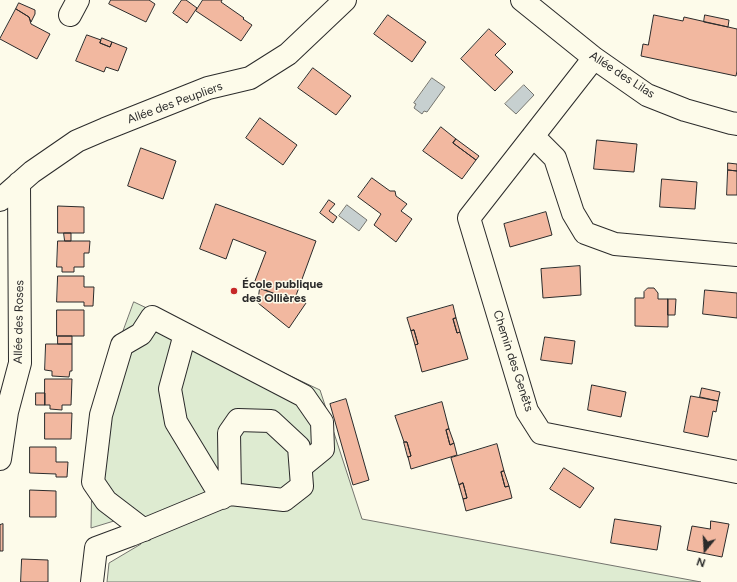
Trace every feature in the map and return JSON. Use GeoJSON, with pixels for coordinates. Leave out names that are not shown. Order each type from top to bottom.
{"type":"FeatureCollection","features":[{"type":"Feature","properties":{"kind":"street","name":"Allée des Peupliers"},"geometry":{"type":"LineString","coordinates":[[0,200],[32,172],[78,141],[208,88],[250,78],[288,54],[346,0]]}},
{"type":"Feature","properties":{"kind":"street","name":"Allée des Lilas"},"geometry":{"type":"LineString","coordinates":[[522,0],[594,58],[647,94],[685,110],[737,124]]}},
{"type":"Feature","properties":{"kind":"street","name":"Chemin des Genêts"},"geometry":{"type":"LineString","coordinates":[[594,58],[469,218],[527,411],[541,433],[737,472]]}},
{"type":"Feature","properties":{"kind":"street"},"geometry":{"type":"LineString","coordinates":[[533,136],[555,158],[573,212],[585,233],[615,244],[737,255]]}},
{"type":"Feature","properties":{"kind":"street","name":"Allée des Roses"},"geometry":{"type":"LineString","coordinates":[[0,459],[7,412],[20,363],[19,183]]}},
{"type":"Feature","properties":{"kind":"street"},"geometry":{"type":"LineString","coordinates":[[137,532],[106,501],[93,482],[101,415],[122,345],[141,334],[152,317],[304,396],[322,422],[323,449],[301,467]]}},
{"type":"Feature","properties":{"kind":"street"},"geometry":{"type":"LineString","coordinates":[[184,334],[170,390],[176,422],[226,496]]}},
{"type":"Feature","properties":{"kind":"street"},"geometry":{"type":"LineString","coordinates":[[92,582],[96,548],[226,496],[284,500],[302,486],[299,447],[271,421],[238,420],[229,433],[226,496]]}},
{"type":"Feature","properties":{"kind":"green space"},"geometry":{"type":"Polygon","coordinates":[[[134,302],[320,390],[362,519],[701,582],[107,582],[109,563],[141,544],[127,517],[91,528],[93,413],[134,302]]]}},
{"type":"Feature","properties":{"kind":"shaded area"},"geometry":{"type":"Polygon","coordinates":[[[432,78],[445,87],[427,112],[424,111],[422,114],[414,108],[416,104],[414,103],[432,78]]]}},
{"type":"Feature","properties":{"kind":"shaded area"},"geometry":{"type":"Polygon","coordinates":[[[524,85],[534,95],[516,114],[505,104],[524,85]]]}},
{"type":"Feature","properties":{"kind":"shaded area"},"geometry":{"type":"Polygon","coordinates":[[[347,205],[367,220],[359,231],[339,216],[347,205]]]}},
{"type":"Feature","properties":{"kind":"building"},"geometry":{"type":"Polygon","coordinates":[[[111,0],[149,0],[155,4],[146,22],[109,4],[111,0]]]}},
{"type":"Feature","properties":{"kind":"building"},"geometry":{"type":"Polygon","coordinates":[[[182,0],[186,0],[197,8],[187,23],[173,13],[182,0]]]}},
{"type":"Feature","properties":{"kind":"building"},"geometry":{"type":"Polygon","coordinates":[[[203,0],[222,0],[221,2],[252,25],[241,41],[196,11],[203,0]]]}},
{"type":"Feature","properties":{"kind":"building"},"geometry":{"type":"Polygon","coordinates":[[[19,3],[35,10],[35,14],[31,22],[29,17],[16,9],[19,3]]]}},
{"type":"Feature","properties":{"kind":"building"},"geometry":{"type":"Polygon","coordinates":[[[16,9],[29,17],[31,24],[50,34],[37,59],[0,39],[16,9]]]}},
{"type":"Feature","properties":{"kind":"building"},"geometry":{"type":"Polygon","coordinates":[[[388,15],[426,42],[412,62],[374,34],[388,15]]]}},
{"type":"Feature","properties":{"kind":"building"},"geometry":{"type":"Polygon","coordinates":[[[654,15],[683,21],[684,17],[737,29],[736,76],[641,56],[643,44],[648,45],[654,15]]]}},
{"type":"Feature","properties":{"kind":"building"},"geometry":{"type":"Polygon","coordinates":[[[705,15],[729,20],[728,27],[704,22],[705,15]]]}},
{"type":"Feature","properties":{"kind":"building"},"geometry":{"type":"Polygon","coordinates":[[[489,29],[506,44],[495,55],[513,72],[495,91],[461,59],[489,29]]]}},
{"type":"Feature","properties":{"kind":"building"},"geometry":{"type":"Polygon","coordinates":[[[87,35],[101,40],[100,43],[110,47],[112,42],[127,48],[118,71],[106,67],[104,72],[76,61],[87,35]]]}},
{"type":"Feature","properties":{"kind":"building"},"geometry":{"type":"Polygon","coordinates":[[[102,38],[112,42],[110,47],[100,43],[102,38]]]}},
{"type":"Feature","properties":{"kind":"building"},"geometry":{"type":"Polygon","coordinates":[[[313,68],[351,96],[336,115],[298,88],[313,68]]]}},
{"type":"Feature","properties":{"kind":"building"},"geometry":{"type":"Polygon","coordinates":[[[260,118],[297,145],[283,165],[246,138],[260,118]]]}},
{"type":"Feature","properties":{"kind":"building"},"geometry":{"type":"Polygon","coordinates":[[[441,127],[456,139],[453,143],[476,160],[462,179],[423,151],[441,127]]]}},
{"type":"Feature","properties":{"kind":"building"},"geometry":{"type":"Polygon","coordinates":[[[456,139],[479,156],[476,160],[453,143],[456,139]]]}},
{"type":"Feature","properties":{"kind":"building"},"geometry":{"type":"Polygon","coordinates":[[[597,140],[637,144],[634,172],[594,169],[597,140]]]}},
{"type":"Feature","properties":{"kind":"building"},"geometry":{"type":"Polygon","coordinates":[[[141,148],[176,161],[163,199],[128,186],[141,148]]]}},
{"type":"Feature","properties":{"kind":"building"},"geometry":{"type":"Polygon","coordinates":[[[728,163],[737,164],[737,171],[728,170],[728,163]]]}},
{"type":"Feature","properties":{"kind":"building"},"geometry":{"type":"Polygon","coordinates":[[[728,170],[737,171],[737,195],[727,195],[728,170]]]}},
{"type":"Feature","properties":{"kind":"building"},"geometry":{"type":"Polygon","coordinates":[[[372,178],[390,191],[395,191],[396,196],[407,204],[401,211],[412,219],[396,242],[374,225],[381,214],[358,197],[372,178]]]}},
{"type":"Feature","properties":{"kind":"building"},"geometry":{"type":"Polygon","coordinates":[[[662,179],[697,182],[695,209],[660,207],[662,179]]]}},
{"type":"Feature","properties":{"kind":"building"},"geometry":{"type":"Polygon","coordinates":[[[329,200],[335,204],[329,211],[337,217],[333,223],[320,213],[329,200]]]}},
{"type":"Feature","properties":{"kind":"building"},"geometry":{"type":"Polygon","coordinates":[[[216,204],[316,241],[294,301],[253,286],[266,252],[233,239],[226,259],[200,249],[216,204]]]}},
{"type":"Feature","properties":{"kind":"building"},"geometry":{"type":"Polygon","coordinates":[[[58,206],[84,207],[84,233],[58,233],[58,206]]]}},
{"type":"Feature","properties":{"kind":"building"},"geometry":{"type":"Polygon","coordinates":[[[546,212],[552,235],[510,247],[504,224],[546,212]]]}},
{"type":"Feature","properties":{"kind":"building"},"geometry":{"type":"Polygon","coordinates":[[[64,233],[71,233],[71,241],[65,241],[64,233]]]}},
{"type":"Feature","properties":{"kind":"building"},"geometry":{"type":"Polygon","coordinates":[[[58,241],[90,241],[89,253],[84,253],[84,267],[74,267],[74,272],[62,272],[62,267],[57,267],[58,241]]]}},
{"type":"Feature","properties":{"kind":"building"},"geometry":{"type":"Polygon","coordinates":[[[580,266],[581,295],[543,298],[541,269],[580,266]]]}},
{"type":"Feature","properties":{"kind":"building"},"geometry":{"type":"Polygon","coordinates":[[[58,276],[84,276],[84,287],[94,287],[93,306],[84,306],[84,302],[57,302],[58,276]]]}},
{"type":"Feature","properties":{"kind":"building"},"geometry":{"type":"Polygon","coordinates":[[[260,288],[294,301],[295,299],[306,303],[289,328],[258,303],[260,288]]]}},
{"type":"Feature","properties":{"kind":"building"},"geometry":{"type":"Polygon","coordinates":[[[648,288],[654,288],[658,293],[658,299],[668,299],[668,327],[635,326],[635,298],[644,298],[644,292],[648,288]]]}},
{"type":"Feature","properties":{"kind":"building"},"geometry":{"type":"Polygon","coordinates":[[[705,290],[737,293],[737,318],[703,314],[705,290]]]}},
{"type":"Feature","properties":{"kind":"building"},"geometry":{"type":"Polygon","coordinates":[[[668,299],[676,299],[675,315],[668,315],[668,299]]]}},
{"type":"Feature","properties":{"kind":"building"},"geometry":{"type":"Polygon","coordinates":[[[453,305],[456,318],[453,319],[457,333],[460,332],[468,359],[422,372],[415,345],[418,344],[414,330],[411,331],[407,318],[453,305]]]}},
{"type":"Feature","properties":{"kind":"building"},"geometry":{"type":"Polygon","coordinates":[[[57,310],[84,310],[84,336],[57,336],[57,310]]]}},
{"type":"Feature","properties":{"kind":"building"},"geometry":{"type":"Polygon","coordinates":[[[456,318],[460,332],[457,333],[453,319],[456,318]]]}},
{"type":"Feature","properties":{"kind":"building"},"geometry":{"type":"Polygon","coordinates":[[[414,330],[418,344],[415,345],[411,331],[414,330]]]}},
{"type":"Feature","properties":{"kind":"building"},"geometry":{"type":"Polygon","coordinates":[[[58,336],[72,336],[72,344],[58,344],[58,336]]]}},
{"type":"Feature","properties":{"kind":"building"},"geometry":{"type":"Polygon","coordinates":[[[545,337],[575,341],[572,364],[541,360],[545,337]]]}},
{"type":"Feature","properties":{"kind":"building"},"geometry":{"type":"Polygon","coordinates":[[[46,344],[72,344],[72,371],[70,371],[69,377],[52,376],[52,371],[45,370],[46,344]]]}},
{"type":"Feature","properties":{"kind":"building"},"geometry":{"type":"Polygon","coordinates":[[[45,379],[72,379],[71,405],[62,405],[62,410],[50,409],[50,405],[45,405],[45,379]]]}},
{"type":"Feature","properties":{"kind":"building"},"geometry":{"type":"Polygon","coordinates":[[[592,385],[626,392],[621,417],[588,410],[592,385]]]}},
{"type":"Feature","properties":{"kind":"building"},"geometry":{"type":"Polygon","coordinates":[[[702,388],[720,392],[718,401],[700,397],[702,388]]]}},
{"type":"Feature","properties":{"kind":"building"},"geometry":{"type":"Polygon","coordinates":[[[36,393],[45,393],[45,405],[36,405],[36,393]]]}},
{"type":"Feature","properties":{"kind":"building"},"geometry":{"type":"Polygon","coordinates":[[[691,396],[718,401],[716,412],[713,411],[708,437],[684,432],[691,396]]]}},
{"type":"Feature","properties":{"kind":"building"},"geometry":{"type":"Polygon","coordinates":[[[346,399],[369,480],[353,485],[330,404],[346,399]]]}},
{"type":"Feature","properties":{"kind":"building"},"geometry":{"type":"Polygon","coordinates":[[[442,402],[449,429],[446,430],[450,445],[454,443],[457,455],[411,469],[408,457],[411,456],[407,442],[404,442],[395,416],[442,402]]]}},
{"type":"Feature","properties":{"kind":"building"},"geometry":{"type":"Polygon","coordinates":[[[45,413],[72,413],[71,439],[45,439],[45,413]]]}},
{"type":"Feature","properties":{"kind":"building"},"geometry":{"type":"Polygon","coordinates":[[[449,429],[454,443],[450,445],[446,430],[449,429]]]}},
{"type":"Feature","properties":{"kind":"building"},"geometry":{"type":"Polygon","coordinates":[[[404,442],[407,442],[411,456],[408,457],[404,442]]]}},
{"type":"Feature","properties":{"kind":"building"},"geometry":{"type":"Polygon","coordinates":[[[497,444],[504,471],[501,472],[505,487],[509,486],[512,498],[466,511],[463,499],[467,498],[463,483],[459,485],[451,458],[497,444]]]}},
{"type":"Feature","properties":{"kind":"building"},"geometry":{"type":"Polygon","coordinates":[[[30,447],[56,447],[56,462],[68,462],[67,477],[56,477],[56,474],[30,473],[30,447]]]}},
{"type":"Feature","properties":{"kind":"building"},"geometry":{"type":"Polygon","coordinates":[[[564,468],[594,488],[580,508],[550,489],[564,468]]]}},
{"type":"Feature","properties":{"kind":"building"},"geometry":{"type":"Polygon","coordinates":[[[504,471],[509,486],[505,487],[501,472],[504,471]]]}},
{"type":"Feature","properties":{"kind":"building"},"geometry":{"type":"Polygon","coordinates":[[[463,483],[467,498],[463,499],[459,485],[463,483]]]}},
{"type":"Feature","properties":{"kind":"building"},"geometry":{"type":"Polygon","coordinates":[[[30,490],[56,491],[56,517],[30,517],[30,490]]]}},
{"type":"Feature","properties":{"kind":"building"},"geometry":{"type":"Polygon","coordinates":[[[615,519],[661,526],[657,550],[611,543],[615,519]]]}},
{"type":"Feature","properties":{"kind":"building"},"geometry":{"type":"Polygon","coordinates":[[[711,521],[729,524],[722,557],[687,550],[692,526],[710,529],[711,521]]]}},
{"type":"Feature","properties":{"kind":"building"},"geometry":{"type":"Polygon","coordinates":[[[3,524],[3,551],[0,551],[0,525],[3,524]]]}},
{"type":"Feature","properties":{"kind":"building"},"geometry":{"type":"Polygon","coordinates":[[[22,559],[48,560],[48,582],[21,582],[22,559]]]}},
{"type":"Feature","properties":{"kind":"place","name":"École publique des Ollières"},"geometry":{"type":"Point","coordinates":[234,291]}}]}
